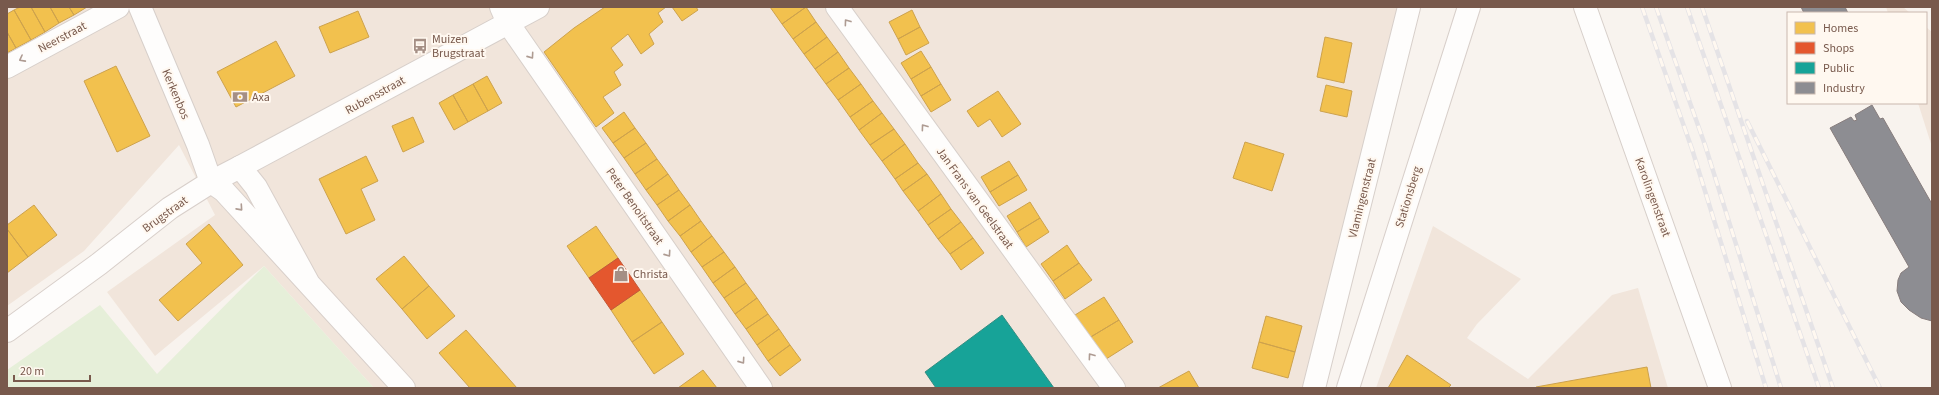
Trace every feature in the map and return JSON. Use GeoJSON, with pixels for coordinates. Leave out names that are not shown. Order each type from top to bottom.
{"type":"FeatureCollection","features":[{"type":"Feature","properties":{"kind":"street","name":"Neerstraat"},"geometry":{"type":"LineString","coordinates":[[7,67],[118,7]]}},
{"type":"Feature","properties":{"kind":"street","name":"Kerkenbos"},"geometry":{"type":"LineString","coordinates":[[140,7],[198,145],[211,182]]}},
{"type":"Feature","properties":{"kind":"street","name":"Rubensstraat"},"geometry":{"type":"LineString","coordinates":[[211,182],[240,167],[505,15],[538,7]]}},
{"type":"Feature","properties":{"kind":"street","name":"Jan Frans van Geelstraat"},"geometry":{"type":"LineString","coordinates":[[837,7],[1114,388]]}},
{"type":"Feature","properties":{"kind":"street","name":"Vlamingenstraat"},"geometry":{"type":"LineString","coordinates":[[1314,388],[1409,7]]}},
{"type":"Feature","properties":{"kind":"street","name":"Stationsberg"},"geometry":{"type":"LineString","coordinates":[[1348,388],[1468,7]]}},
{"type":"Feature","properties":{"kind":"street","name":"Karolingenstraat"},"geometry":{"type":"LineString","coordinates":[[1585,7],[1720,388]]}},
{"type":"Feature","properties":{"kind":"street","name":"Peter Benoitstraat"},"geometry":{"type":"LineString","coordinates":[[505,15],[761,388]]}},
{"type":"Feature","properties":{"kind":"street"},"geometry":{"type":"LineString","coordinates":[[240,167],[256,187],[309,284]]}},
{"type":"Feature","properties":{"kind":"street"},"geometry":{"type":"LineString","coordinates":[[211,182],[224,191],[404,388]]}},
{"type":"Feature","properties":{"kind":"street","name":"Brugstraat"},"geometry":{"type":"LineString","coordinates":[[7,331],[99,264],[170,208],[211,182]]}},
{"type":"Feature","properties":{"kind":"shaded area"},"geometry":{"type":"Polygon","coordinates":[[[7,7],[1402,7],[1304,388],[374,388],[264,266],[155,356],[107,292],[215,215],[179,145],[84,251],[7,306],[7,7]]]}},
{"type":"Feature","properties":{"kind":"shaded area"},"geometry":{"type":"Polygon","coordinates":[[[1886,7],[1903,7],[1909,12],[1888,12],[1886,7]]]}},
{"type":"Feature","properties":{"kind":"shaded area"},"geometry":{"type":"Polygon","coordinates":[[[1927,28],[1932,32],[1932,147],[1918,104],[1927,104],[1927,28]]]}},
{"type":"Feature","properties":{"kind":"shaded area"},"geometry":{"type":"Polygon","coordinates":[[[1433,226],[1521,279],[1477,324],[1467,338],[1528,379],[1612,295],[1638,288],[1668,388],[1376,388],[1433,226]]]}},
{"type":"Feature","properties":{"kind":"green space"},"geometry":{"type":"Polygon","coordinates":[[[264,266],[374,388],[7,388],[7,370],[100,305],[157,374],[264,266]]]}},
{"type":"Feature","properties":{"kind":"building: Homes"},"geometry":{"type":"Polygon","coordinates":[[[20,7],[31,7],[45,32],[31,40],[14,10],[20,7]]]}},
{"type":"Feature","properties":{"kind":"building: Homes"},"geometry":{"type":"Polygon","coordinates":[[[31,7],[50,7],[59,23],[45,32],[31,7]]]}},
{"type":"Feature","properties":{"kind":"building: Homes"},"geometry":{"type":"Polygon","coordinates":[[[50,7],[69,7],[74,15],[59,23],[50,7]]]}},
{"type":"Feature","properties":{"kind":"building: Homes"},"geometry":{"type":"Polygon","coordinates":[[[69,7],[87,7],[74,15],[69,7]]]}},
{"type":"Feature","properties":{"kind":"building: Homes"},"geometry":{"type":"Polygon","coordinates":[[[605,7],[666,7],[658,13],[663,22],[649,34],[654,44],[641,54],[628,34],[611,48],[623,65],[614,72],[621,85],[603,97],[614,113],[596,127],[544,52],[574,28],[605,7]]]}},
{"type":"Feature","properties":{"kind":"building: Homes"},"geometry":{"type":"Polygon","coordinates":[[[672,7],[696,7],[698,10],[682,21],[672,7]]]}},
{"type":"Feature","properties":{"kind":"building: Homes"},"geometry":{"type":"Polygon","coordinates":[[[770,7],[806,7],[782,24],[770,7]]]}},
{"type":"Feature","properties":{"kind":"building: Homes"},"geometry":{"type":"Polygon","coordinates":[[[806,7],[816,22],[793,39],[782,24],[806,7]]]}},
{"type":"Feature","properties":{"kind":"building: Homes"},"geometry":{"type":"Polygon","coordinates":[[[14,10],[31,40],[16,48],[7,32],[7,14],[14,10]]]}},
{"type":"Feature","properties":{"kind":"building: Homes"},"geometry":{"type":"Polygon","coordinates":[[[912,10],[920,27],[898,39],[889,22],[912,10]]]}},
{"type":"Feature","properties":{"kind":"building: Homes"},"geometry":{"type":"Polygon","coordinates":[[[358,11],[369,37],[330,53],[319,27],[358,11]]]}},
{"type":"Feature","properties":{"kind":"building: Homes"},"geometry":{"type":"Polygon","coordinates":[[[816,22],[827,37],[804,54],[793,39],[816,22]]]}},
{"type":"Feature","properties":{"kind":"building: Homes"},"geometry":{"type":"Polygon","coordinates":[[[920,27],[929,43],[906,55],[898,39],[920,27]]]}},
{"type":"Feature","properties":{"kind":"building: Homes"},"geometry":{"type":"Polygon","coordinates":[[[7,32],[16,48],[7,53],[7,32]]]}},
{"type":"Feature","properties":{"kind":"building: Homes"},"geometry":{"type":"Polygon","coordinates":[[[827,37],[838,52],[815,69],[804,54],[827,37]]]}},
{"type":"Feature","properties":{"kind":"building: Homes"},"geometry":{"type":"Polygon","coordinates":[[[1325,37],[1352,43],[1344,83],[1317,77],[1325,37]]]}},
{"type":"Feature","properties":{"kind":"building: Homes"},"geometry":{"type":"Polygon","coordinates":[[[276,41],[295,76],[236,107],[217,72],[276,41]]]}},
{"type":"Feature","properties":{"kind":"building: Homes"},"geometry":{"type":"Polygon","coordinates":[[[921,51],[931,67],[911,79],[901,63],[921,51]]]}},
{"type":"Feature","properties":{"kind":"building: Homes"},"geometry":{"type":"Polygon","coordinates":[[[838,52],[849,68],[826,84],[815,69],[838,52]]]}},
{"type":"Feature","properties":{"kind":"building: Homes"},"geometry":{"type":"Polygon","coordinates":[[[116,66],[150,136],[117,152],[84,81],[116,66]]]}},
{"type":"Feature","properties":{"kind":"building: Homes"},"geometry":{"type":"Polygon","coordinates":[[[931,67],[941,84],[921,96],[911,79],[931,67]]]}},
{"type":"Feature","properties":{"kind":"building: Homes"},"geometry":{"type":"Polygon","coordinates":[[[849,68],[861,84],[838,100],[826,84],[849,68]]]}},
{"type":"Feature","properties":{"kind":"building: Homes"},"geometry":{"type":"Polygon","coordinates":[[[487,76],[502,103],[488,111],[473,84],[487,76]]]}},
{"type":"Feature","properties":{"kind":"building: Homes"},"geometry":{"type":"Polygon","coordinates":[[[473,84],[488,111],[468,122],[453,95],[473,84]]]}},
{"type":"Feature","properties":{"kind":"building: Homes"},"geometry":{"type":"Polygon","coordinates":[[[861,84],[873,101],[850,117],[838,100],[861,84]]]}},
{"type":"Feature","properties":{"kind":"building: Homes"},"geometry":{"type":"Polygon","coordinates":[[[941,84],[951,100],[931,112],[921,96],[941,84]]]}},
{"type":"Feature","properties":{"kind":"building: Homes"},"geometry":{"type":"Polygon","coordinates":[[[1326,85],[1352,91],[1347,117],[1320,111],[1326,85]]]}},
{"type":"Feature","properties":{"kind":"building: Homes"},"geometry":{"type":"Polygon","coordinates":[[[998,91],[1021,124],[1002,137],[990,119],[978,127],[967,111],[998,91]]]}},
{"type":"Feature","properties":{"kind":"building: Homes"},"geometry":{"type":"Polygon","coordinates":[[[453,95],[468,122],[454,130],[439,103],[453,95]]]}},
{"type":"Feature","properties":{"kind":"building: Homes"},"geometry":{"type":"Polygon","coordinates":[[[873,101],[882,113],[859,130],[850,117],[873,101]]]}},
{"type":"Feature","properties":{"kind":"building: Homes"},"geometry":{"type":"Polygon","coordinates":[[[624,112],[635,128],[613,143],[602,128],[624,112]]]}},
{"type":"Feature","properties":{"kind":"building: Homes"},"geometry":{"type":"Polygon","coordinates":[[[882,113],[894,129],[870,145],[859,130],[882,113]]]}},
{"type":"Feature","properties":{"kind":"building: Homes"},"geometry":{"type":"Polygon","coordinates":[[[413,117],[424,142],[403,152],[392,126],[413,117]]]}},
{"type":"Feature","properties":{"kind":"building: Homes"},"geometry":{"type":"Polygon","coordinates":[[[635,128],[646,143],[624,158],[613,143],[635,128]]]}},
{"type":"Feature","properties":{"kind":"building: Homes"},"geometry":{"type":"Polygon","coordinates":[[[894,129],[905,144],[882,161],[870,145],[894,129]]]}},
{"type":"Feature","properties":{"kind":"building: Homes"},"geometry":{"type":"Polygon","coordinates":[[[1245,142],[1284,154],[1272,191],[1233,178],[1245,142]]]}},
{"type":"Feature","properties":{"kind":"building: Homes"},"geometry":{"type":"Polygon","coordinates":[[[646,143],[657,159],[635,174],[624,158],[646,143]]]}},
{"type":"Feature","properties":{"kind":"building: Homes"},"geometry":{"type":"Polygon","coordinates":[[[905,144],[918,163],[895,179],[882,161],[905,144]]]}},
{"type":"Feature","properties":{"kind":"building: Homes"},"geometry":{"type":"Polygon","coordinates":[[[366,156],[378,181],[361,189],[375,220],[346,234],[319,179],[366,156]]]}},
{"type":"Feature","properties":{"kind":"building: Homes"},"geometry":{"type":"Polygon","coordinates":[[[657,159],[668,174],[646,190],[635,174],[657,159]]]}},
{"type":"Feature","properties":{"kind":"building: Homes"},"geometry":{"type":"Polygon","coordinates":[[[1009,161],[1018,175],[990,192],[981,177],[1009,161]]]}},
{"type":"Feature","properties":{"kind":"building: Homes"},"geometry":{"type":"Polygon","coordinates":[[[918,163],[927,174],[903,191],[895,179],[918,163]]]}},
{"type":"Feature","properties":{"kind":"building: Homes"},"geometry":{"type":"Polygon","coordinates":[[[668,174],[679,190],[657,205],[646,190],[668,174]]]}},
{"type":"Feature","properties":{"kind":"building: Homes"},"geometry":{"type":"Polygon","coordinates":[[[927,174],[941,194],[918,211],[903,191],[927,174]]]}},
{"type":"Feature","properties":{"kind":"building: Homes"},"geometry":{"type":"Polygon","coordinates":[[[1018,175],[1027,190],[999,206],[990,192],[1018,175]]]}},
{"type":"Feature","properties":{"kind":"building: Homes"},"geometry":{"type":"Polygon","coordinates":[[[679,190],[690,205],[668,221],[657,205],[679,190]]]}},
{"type":"Feature","properties":{"kind":"building: Homes"},"geometry":{"type":"Polygon","coordinates":[[[941,194],[951,209],[928,225],[918,211],[941,194]]]}},
{"type":"Feature","properties":{"kind":"building: Homes"},"geometry":{"type":"Polygon","coordinates":[[[1030,202],[1040,218],[1017,232],[1007,216],[1030,202]]]}},
{"type":"Feature","properties":{"kind":"building: Homes"},"geometry":{"type":"Polygon","coordinates":[[[34,205],[57,235],[28,257],[7,229],[7,225],[34,205]]]}},
{"type":"Feature","properties":{"kind":"building: Homes"},"geometry":{"type":"Polygon","coordinates":[[[690,205],[701,221],[680,236],[668,221],[690,205]]]}},
{"type":"Feature","properties":{"kind":"building: Homes"},"geometry":{"type":"Polygon","coordinates":[[[951,209],[961,222],[938,239],[928,225],[951,209]]]}},
{"type":"Feature","properties":{"kind":"building: Homes"},"geometry":{"type":"Polygon","coordinates":[[[1040,218],[1049,232],[1026,247],[1017,232],[1040,218]]]}},
{"type":"Feature","properties":{"kind":"building: Homes"},"geometry":{"type":"Polygon","coordinates":[[[701,221],[712,236],[691,252],[680,236],[701,221]]]}},
{"type":"Feature","properties":{"kind":"building: Homes"},"geometry":{"type":"Polygon","coordinates":[[[961,222],[973,238],[950,254],[938,239],[961,222]]]}},
{"type":"Feature","properties":{"kind":"building: Homes"},"geometry":{"type":"Polygon","coordinates":[[[209,224],[243,265],[178,321],[159,300],[202,263],[186,244],[209,224]]]}},
{"type":"Feature","properties":{"kind":"building: Homes"},"geometry":{"type":"Polygon","coordinates":[[[596,226],[618,258],[589,278],[567,246],[596,226]]]}},
{"type":"Feature","properties":{"kind":"building: Homes"},"geometry":{"type":"Polygon","coordinates":[[[7,229],[28,257],[7,273],[7,229]]]}},
{"type":"Feature","properties":{"kind":"building: Homes"},"geometry":{"type":"Polygon","coordinates":[[[712,236],[724,252],[702,267],[691,252],[712,236]]]}},
{"type":"Feature","properties":{"kind":"building: Homes"},"geometry":{"type":"Polygon","coordinates":[[[973,238],[984,253],[961,270],[950,254],[973,238]]]}},
{"type":"Feature","properties":{"kind":"building: Homes"},"geometry":{"type":"Polygon","coordinates":[[[1067,245],[1079,263],[1053,281],[1041,264],[1067,245]]]}},
{"type":"Feature","properties":{"kind":"building: Homes"},"geometry":{"type":"Polygon","coordinates":[[[724,252],[735,267],[713,283],[702,267],[724,252]]]}},
{"type":"Feature","properties":{"kind":"building: Homes"},"geometry":{"type":"Polygon","coordinates":[[[404,256],[429,286],[402,309],[376,279],[404,256]]]}},
{"type":"Feature","properties":{"kind":"building: Homes"},"geometry":{"type":"Polygon","coordinates":[[[1079,263],[1092,280],[1065,299],[1053,281],[1079,263]]]}},
{"type":"Feature","properties":{"kind":"building: Homes"},"geometry":{"type":"Polygon","coordinates":[[[735,267],[746,283],[724,298],[713,283],[735,267]]]}},
{"type":"Feature","properties":{"kind":"building: Homes"},"geometry":{"type":"Polygon","coordinates":[[[746,283],[757,298],[735,314],[724,298],[746,283]]]}},
{"type":"Feature","properties":{"kind":"building: Homes"},"geometry":{"type":"Polygon","coordinates":[[[429,286],[455,316],[427,339],[402,309],[429,286]]]}},
{"type":"Feature","properties":{"kind":"building: Homes"},"geometry":{"type":"Polygon","coordinates":[[[640,290],[662,322],[632,342],[611,310],[640,290]]]}},
{"type":"Feature","properties":{"kind":"building: Homes"},"geometry":{"type":"Polygon","coordinates":[[[1104,297],[1119,320],[1089,338],[1075,315],[1104,297]]]}},
{"type":"Feature","properties":{"kind":"building: Homes"},"geometry":{"type":"Polygon","coordinates":[[[757,298],[768,314],[746,329],[735,314],[757,298]]]}},
{"type":"Feature","properties":{"kind":"building: Homes"},"geometry":{"type":"Polygon","coordinates":[[[768,314],[779,329],[757,345],[746,329],[768,314]]]}},
{"type":"Feature","properties":{"kind":"building: Homes"},"geometry":{"type":"Polygon","coordinates":[[[1266,316],[1302,326],[1295,352],[1259,342],[1266,316]]]}},
{"type":"Feature","properties":{"kind":"building: Homes"},"geometry":{"type":"Polygon","coordinates":[[[1119,320],[1133,342],[1103,361],[1089,338],[1119,320]]]}},
{"type":"Feature","properties":{"kind":"building: Homes"},"geometry":{"type":"Polygon","coordinates":[[[662,322],[684,354],[654,374],[632,342],[662,322]]]}},
{"type":"Feature","properties":{"kind":"building: Homes"},"geometry":{"type":"Polygon","coordinates":[[[779,329],[790,345],[768,361],[757,345],[779,329]]]}},
{"type":"Feature","properties":{"kind":"building: Homes"},"geometry":{"type":"Polygon","coordinates":[[[466,330],[517,388],[470,388],[439,353],[466,330]]]}},
{"type":"Feature","properties":{"kind":"building: Homes"},"geometry":{"type":"Polygon","coordinates":[[[1259,342],[1295,352],[1288,378],[1252,368],[1259,342]]]}},
{"type":"Feature","properties":{"kind":"building: Homes"},"geometry":{"type":"Polygon","coordinates":[[[790,345],[801,360],[780,376],[768,361],[790,345]]]}},
{"type":"Feature","properties":{"kind":"building: Homes"},"geometry":{"type":"Polygon","coordinates":[[[1407,355],[1451,385],[1448,388],[1388,388],[1407,355]]]}},
{"type":"Feature","properties":{"kind":"building: Homes"},"geometry":{"type":"Polygon","coordinates":[[[1647,367],[1651,388],[1536,388],[1536,387],[1647,367]]]}},
{"type":"Feature","properties":{"kind":"building: Homes"},"geometry":{"type":"Polygon","coordinates":[[[703,370],[717,388],[678,388],[703,370]]]}},
{"type":"Feature","properties":{"kind":"building: Homes"},"geometry":{"type":"Polygon","coordinates":[[[1189,371],[1199,388],[1158,388],[1189,371]]]}},
{"type":"Feature","properties":{"kind":"building: Shops"},"geometry":{"type":"Polygon","coordinates":[[[618,258],[640,290],[611,310],[589,278],[618,258]]]}},
{"type":"Feature","properties":{"kind":"building: Public"},"geometry":{"type":"Polygon","coordinates":[[[1002,315],[1054,388],[936,388],[925,372],[1002,315]]]}},
{"type":"Feature","properties":{"kind":"building: Industry"},"geometry":{"type":"Polygon","coordinates":[[[1801,7],[1845,7],[1848,12],[1804,12],[1801,7]]]}},
{"type":"Feature","properties":{"kind":"building: Industry"},"geometry":{"type":"Polygon","coordinates":[[[1872,105],[1880,119],[1883,118],[1932,204],[1932,321],[1921,318],[1909,310],[1901,302],[1897,291],[1898,280],[1901,273],[1909,267],[1830,128],[1851,117],[1854,121],[1857,120],[1855,115],[1872,105]]]}},
{"type":"Feature","properties":{"kind":"railway"},"geometry":{"type":"LineString","coordinates":[[1642,7],[1692,149],[1766,388]]}},
{"type":"Feature","properties":{"kind":"railway"},"geometry":{"type":"LineString","coordinates":[[1656,7],[1705,145],[1781,388]]}},
{"type":"Feature","properties":{"kind":"railway"},"geometry":{"type":"LineString","coordinates":[[1687,7],[1819,388]]}},
{"type":"Feature","properties":{"kind":"railway"},"geometry":{"type":"LineString","coordinates":[[1702,7],[1833,388]]}},
{"type":"Feature","properties":{"kind":"railway"},"geometry":{"type":"LineString","coordinates":[[1747,121],[1880,388]]}},
{"type":"Feature","properties":{"kind":"place","name":"Muizen Brugstraat"},"geometry":{"type":"Point","coordinates":[420,46]}},
{"type":"Feature","properties":{"kind":"place","name":"Axa"},"geometry":{"type":"Point","coordinates":[240,97]}},
{"type":"Feature","properties":{"kind":"place","name":"Christa"},"geometry":{"type":"Point","coordinates":[621,274]}}]}
